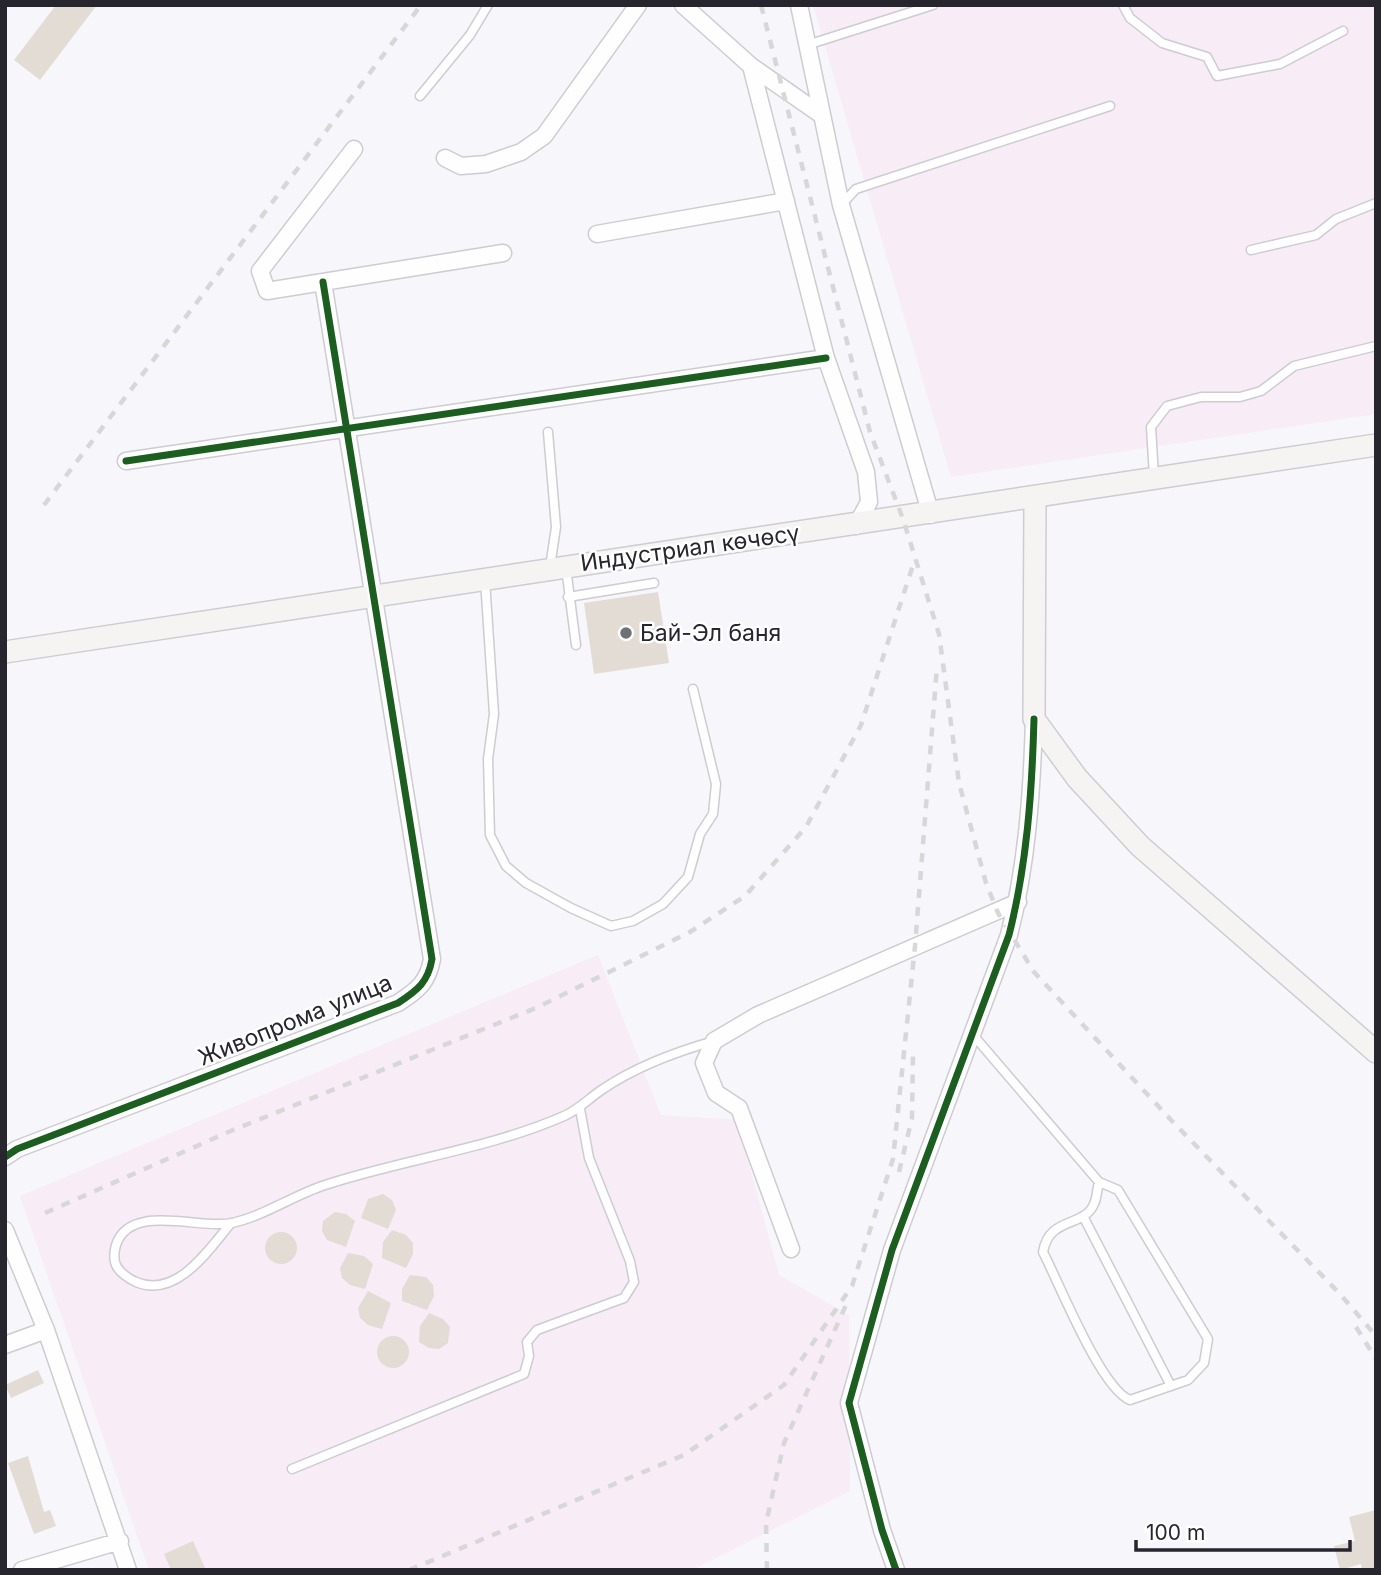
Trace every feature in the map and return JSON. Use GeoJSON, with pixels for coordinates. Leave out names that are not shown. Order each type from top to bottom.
{"type":"FeatureCollection","features":[{"type":"Feature","properties":{"kind":"main road","name":"Индустриал көчөсү"},"geometry":{"type":"LineString","coordinates":[[5,652],[372,593],[931,515],[1376,445]]}},
{"type":"Feature","properties":{"kind":"main road"},"geometry":{"type":"LineString","coordinates":[[1035,499],[1034,719],[1077,778],[1140,846],[1376,1052]]}},
{"type":"Feature","properties":{"kind":"street"},"geometry":{"type":"LineString","coordinates":[[445,158],[461,166],[486,164],[521,152],[544,135],[638,5]]}},
{"type":"Feature","properties":{"kind":"street"},"geometry":{"type":"LineString","coordinates":[[683,5],[751,66],[820,114]]}},
{"type":"Feature","properties":{"kind":"street"},"geometry":{"type":"LineString","coordinates":[[799,5],[841,205],[931,515]]}},
{"type":"Feature","properties":{"kind":"street"},"geometry":{"type":"LineString","coordinates":[[751,66],[826,358],[866,472],[869,502],[856,526]]}},
{"type":"Feature","properties":{"kind":"street"},"geometry":{"type":"LineString","coordinates":[[354,149],[260,271],[267,291],[503,253]]}},
{"type":"Feature","properties":{"kind":"street"},"geometry":{"type":"LineString","coordinates":[[597,234],[786,201]]}},
{"type":"Feature","properties":{"kind":"street","name":"Живопрома улица"},"geometry":{"type":"LineString","coordinates":[[5,1157],[17,1149],[398,1003],[417,991],[428,976],[432,959],[323,282]]}},
{"type":"Feature","properties":{"kind":"street"},"geometry":{"type":"LineString","coordinates":[[126,461],[826,358]]}},
{"type":"Feature","properties":{"kind":"street"},"geometry":{"type":"LineString","coordinates":[[896,1570],[881,1530],[849,1403],[892,1250],[974,1036],[1018,902],[1032,801],[1034,719]]}},
{"type":"Feature","properties":{"kind":"street"},"geometry":{"type":"LineString","coordinates":[[791,1249],[738,1108],[716,1093],[704,1063],[714,1041],[758,1014],[1018,902]]}},
{"type":"Feature","properties":{"kind":"street"},"geometry":{"type":"LineString","coordinates":[[5,1230],[46,1330],[128,1570]]}},
{"type":"Feature","properties":{"kind":"street"},"geometry":{"type":"LineString","coordinates":[[5,1345],[46,1330]]}},
{"type":"Feature","properties":{"kind":"street"},"geometry":{"type":"LineString","coordinates":[[22,1570],[120,1541]]}},
{"type":"Feature","properties":{"kind":"lane"},"geometry":{"type":"LineString","coordinates":[[420,96],[470,35],[488,5]]}},
{"type":"Feature","properties":{"kind":"lane"},"geometry":{"type":"LineString","coordinates":[[807,45],[933,5]]}},
{"type":"Feature","properties":{"kind":"lane"},"geometry":{"type":"LineString","coordinates":[[1123,5],[1130,18],[1162,43],[1207,57],[1217,76],[1280,64],[1343,31]]}},
{"type":"Feature","properties":{"kind":"lane"},"geometry":{"type":"LineString","coordinates":[[841,205],[856,188],[1110,106]]}},
{"type":"Feature","properties":{"kind":"lane"},"geometry":{"type":"LineString","coordinates":[[1251,250],[1316,235],[1336,219],[1376,203]]}},
{"type":"Feature","properties":{"kind":"lane"},"geometry":{"type":"LineString","coordinates":[[1154,480],[1151,427],[1167,406],[1201,397],[1251,394],[1261,391],[1294,366],[1376,346]]}},
{"type":"Feature","properties":{"kind":"lane"},"geometry":{"type":"LineString","coordinates":[[548,432],[558,566],[568,597],[576,645]]}},
{"type":"Feature","properties":{"kind":"lane"},"geometry":{"type":"LineString","coordinates":[[484,577],[495,714],[488,759],[489,835],[506,866],[526,883],[571,908],[611,926],[633,921],[663,904],[688,877],[700,834],[713,814],[716,784],[694,689]]}},
{"type":"Feature","properties":{"kind":"lane"},"geometry":{"type":"LineString","coordinates":[[568,597],[654,583]]}},
{"type":"Feature","properties":{"kind":"lane"},"geometry":{"type":"LineString","coordinates":[[974,1036],[1099,1182],[1118,1190],[1208,1339],[1204,1363],[1188,1380],[1130,1400],[1120,1396],[1103,1374],[1043,1252],[1045,1239],[1060,1224],[1083,1216],[1094,1206],[1099,1182]]}},
{"type":"Feature","properties":{"kind":"lane"},"geometry":{"type":"LineString","coordinates":[[231,1223],[187,1272],[165,1285],[149,1287],[130,1279],[117,1267],[113,1255],[119,1236],[141,1221],[231,1223],[324,1185],[469,1146],[580,1109],[602,1089],[667,1054],[714,1041]]}},
{"type":"Feature","properties":{"kind":"lane"},"geometry":{"type":"LineString","coordinates":[[292,1469],[524,1374],[529,1356],[527,1342],[537,1330],[624,1298],[634,1282],[630,1261],[589,1158],[580,1109]]}},
{"type":"Feature","properties":{"kind":"lane"},"geometry":{"type":"LineString","coordinates":[[1083,1216],[1171,1386]]}},
{"type":"Feature","properties":{"kind":"shaded area"},"geometry":{"type":"Polygon","coordinates":[[[813,5],[1376,5],[1376,414],[951,477],[813,5]]]}},
{"type":"Feature","properties":{"kind":"shaded area"},"geometry":{"type":"Polygon","coordinates":[[[598,955],[661,1115],[737,1120],[779,1275],[849,1315],[850,1491],[692,1570],[149,1570],[20,1196],[598,955]]]}},
{"type":"Feature","properties":{"kind":"building"},"geometry":{"type":"Polygon","coordinates":[[[56,5],[97,5],[40,80],[14,60],[56,5]]]}},
{"type":"Feature","properties":{"kind":"building","name":"Бай-Эл баня"},"geometry":{"type":"Polygon","coordinates":[[[658,592],[669,663],[594,674],[584,603],[658,592]]]}},
{"type":"Feature","properties":{"kind":"building"},"geometry":{"type":"Polygon","coordinates":[[[383,1194],[392,1200],[396,1210],[388,1229],[361,1218],[368,1199],[383,1194]]]}},
{"type":"Feature","properties":{"kind":"building"},"geometry":{"type":"Polygon","coordinates":[[[335,1212],[346,1214],[355,1221],[346,1247],[327,1240],[322,1231],[323,1221],[335,1212]]]}},
{"type":"Feature","properties":{"kind":"building"},"geometry":{"type":"Polygon","coordinates":[[[392,1230],[406,1235],[413,1243],[413,1254],[406,1268],[382,1258],[383,1242],[392,1230]]]}},
{"type":"Feature","properties":{"kind":"building"},"geometry":{"type":"Polygon","coordinates":[[[281,1232],[292,1237],[297,1248],[292,1259],[281,1264],[270,1259],[265,1248],[270,1237],[281,1232]]]}},
{"type":"Feature","properties":{"kind":"building"},"geometry":{"type":"Polygon","coordinates":[[[348,1253],[364,1256],[373,1264],[365,1289],[350,1285],[342,1278],[340,1268],[348,1253]]]}},
{"type":"Feature","properties":{"kind":"building"},"geometry":{"type":"Polygon","coordinates":[[[410,1275],[426,1277],[433,1285],[434,1296],[427,1310],[402,1301],[402,1289],[410,1275]]]}},
{"type":"Feature","properties":{"kind":"building"},"geometry":{"type":"Polygon","coordinates":[[[368,1291],[391,1303],[382,1329],[368,1325],[360,1318],[358,1308],[368,1291]]]}},
{"type":"Feature","properties":{"kind":"building"},"geometry":{"type":"Polygon","coordinates":[[[429,1313],[443,1319],[450,1327],[448,1343],[439,1349],[429,1348],[419,1342],[420,1326],[429,1313]]]}},
{"type":"Feature","properties":{"kind":"building"},"geometry":{"type":"Polygon","coordinates":[[[393,1336],[405,1340],[409,1352],[405,1364],[393,1368],[381,1364],[377,1352],[381,1340],[393,1336]]]}},
{"type":"Feature","properties":{"kind":"building"},"geometry":{"type":"Polygon","coordinates":[[[38,1370],[44,1383],[11,1398],[5,1385],[38,1370]]]}},
{"type":"Feature","properties":{"kind":"building"},"geometry":{"type":"Polygon","coordinates":[[[28,1456],[44,1512],[50,1510],[56,1526],[34,1534],[8,1463],[28,1456]]]}},
{"type":"Feature","properties":{"kind":"building"},"geometry":{"type":"Polygon","coordinates":[[[1376,1510],[1376,1570],[1362,1570],[1361,1564],[1340,1570],[1334,1546],[1355,1541],[1349,1517],[1376,1510]]]}},
{"type":"Feature","properties":{"kind":"building"},"geometry":{"type":"Polygon","coordinates":[[[193,1541],[206,1570],[171,1570],[164,1554],[193,1541]]]}},
{"type":"Feature","properties":{"kind":"railway"},"geometry":{"type":"LineString","coordinates":[[44,505],[421,5]]}},
{"type":"Feature","properties":{"kind":"railway"},"geometry":{"type":"LineString","coordinates":[[761,5],[870,432],[903,519],[939,634],[959,783],[986,883],[998,913],[1034,972],[1172,1121],[1340,1294],[1376,1336]]}},
{"type":"Feature","properties":{"kind":"railway"},"geometry":{"type":"LineString","coordinates":[[45,1213],[233,1130],[536,1008],[690,932],[745,896],[806,827],[861,725],[915,559]]}},
{"type":"Feature","properties":{"kind":"railway"},"geometry":{"type":"LineString","coordinates":[[409,1570],[684,1455],[784,1385],[852,1286],[893,1159],[915,946],[937,666]]}},
{"type":"Feature","properties":{"kind":"railway"},"geometry":{"type":"LineString","coordinates":[[899,1172],[912,1118],[913,1051]]}},
{"type":"Feature","properties":{"kind":"railway"},"geometry":{"type":"LineString","coordinates":[[767,1570],[766,1523],[784,1443],[846,1305]]}},
{"type":"Feature","properties":{"kind":"railway"},"geometry":{"type":"LineString","coordinates":[[1356,1327],[1376,1359]]}},
{"type":"Feature","properties":{"kind":"cycle path"},"geometry":{"type":"LineString","coordinates":[[5,1157],[17,1149],[398,1003],[416,989],[428,974],[432,959],[323,282]]}},
{"type":"Feature","properties":{"kind":"cycle path"},"geometry":{"type":"LineString","coordinates":[[126,461],[826,358]]}},
{"type":"Feature","properties":{"kind":"cycle path"},"geometry":{"type":"LineString","coordinates":[[896,1570],[882,1530],[849,1403],[892,1250],[1009,935],[1028,828],[1034,719]]}},
{"type":"Feature","properties":{"kind":"place","name":"Бай-Эл баня"},"geometry":{"type":"Point","coordinates":[626,633]}}]}
